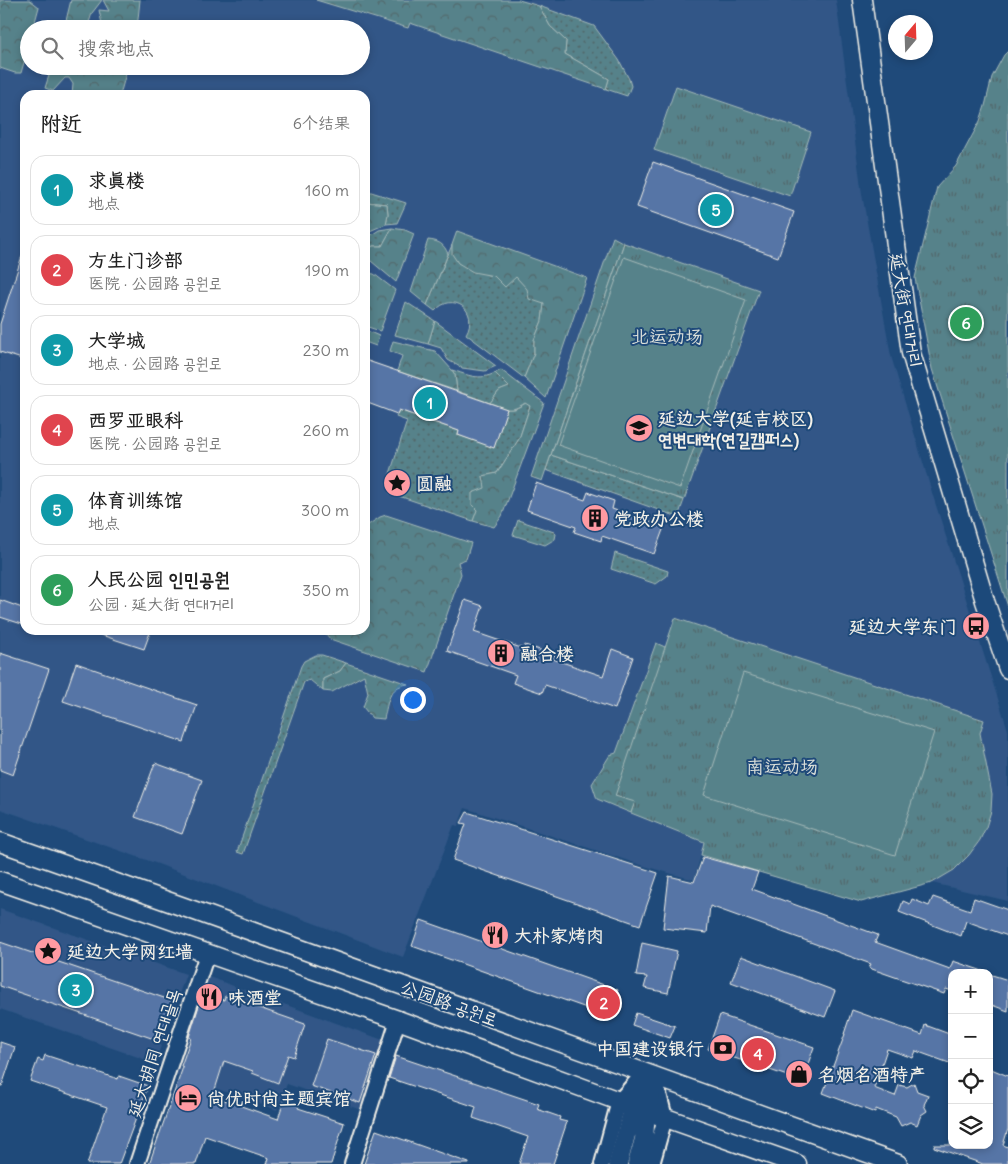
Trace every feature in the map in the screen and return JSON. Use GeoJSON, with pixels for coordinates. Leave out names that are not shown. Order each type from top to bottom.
{"type":"FeatureCollection","features":[{"type":"Feature","properties":{"kind":"main road","name":"延大街 연대거리"},"geometry":{"type":"LineString","coordinates":[[862,0],[910,354],[985,601],[1008,669]]}},
{"type":"Feature","properties":{"kind":"main road","name":"公园路 공원로"},"geometry":{"type":"LineString","coordinates":[[0,842],[898,1164]]}},
{"type":"Feature","properties":{"kind":"main road","name":"公园路 공원로"},"geometry":{"type":"LineString","coordinates":[[0,880],[398,1020],[665,1118],[797,1164]]}},
{"type":"Feature","properties":{"kind":"main road"},"geometry":{"type":"LineString","coordinates":[[618,1164],[633,1106],[649,1075]]}},
{"type":"Feature","properties":{"kind":"main road"},"geometry":{"type":"LineString","coordinates":[[633,1106],[644,1140],[638,1164]]}},
{"type":"Feature","properties":{"kind":"street","name":"延大胡同 연대골목"},"geometry":{"type":"LineString","coordinates":[[137,1164],[207,954]]}},
{"type":"Feature","properties":{"kind":"street"},"geometry":{"type":"LineString","coordinates":[[352,1164],[398,1020]]}},
{"type":"Feature","properties":{"kind":"street"},"geometry":{"type":"LineString","coordinates":[[602,1164],[649,1075]]}},
{"type":"Feature","properties":{"kind":"street"},"geometry":{"type":"LineString","coordinates":[[649,1075],[665,1118],[652,1164]]}},
{"type":"Feature","properties":{"kind":"shaded area","name":"延边大学(延吉校区) 연변대학(연길캠퍼스)"},"geometry":{"type":"Polygon","coordinates":[[[0,0],[836,0],[862,194],[891,356],[934,499],[1008,730],[1008,901],[932,883],[861,902],[701,855],[694,880],[644,866],[465,808],[458,826],[454,825],[403,957],[158,864],[0,809],[0,0]]]}},
{"type":"Feature","properties":{"kind":"shaded area"},"geometry":{"type":"Polygon","coordinates":[[[0,909],[186,974],[155,1063],[0,1009],[0,909]]]}},
{"type":"Feature","properties":{"kind":"shaded area"},"geometry":{"type":"Polygon","coordinates":[[[209,977],[383,1040],[361,1110],[287,1084],[277,1110],[175,1074],[209,977]]]}},
{"type":"Feature","properties":{"kind":"green space"},"geometry":{"type":"Polygon","coordinates":[[[0,0],[30,0],[39,7],[35,20],[20,20],[20,73],[0,68],[0,0]]]}},
{"type":"Feature","properties":{"kind":"green space"},"geometry":{"type":"Polygon","coordinates":[[[71,0],[102,0],[92,13],[90,20],[66,20],[71,0]]]}},
{"type":"Feature","properties":{"kind":"green space"},"geometry":{"type":"Polygon","coordinates":[[[103,0],[140,0],[138,20],[101,20],[99,10],[109,11],[103,0]]]}},
{"type":"Feature","properties":{"kind":"green space"},"geometry":{"type":"Polygon","coordinates":[[[316,0],[519,0],[539,6],[550,26],[566,41],[565,54],[609,79],[606,89],[410,23],[408,28],[316,0]]]}},
{"type":"Feature","properties":{"kind":"green space"},"geometry":{"type":"Polygon","coordinates":[[[539,6],[594,26],[619,60],[629,79],[631,86],[627,96],[606,89],[609,79],[565,54],[566,41],[550,26],[539,6]]]}},
{"type":"Feature","properties":{"kind":"green space"},"geometry":{"type":"Polygon","coordinates":[[[1008,51],[1008,607],[932,369],[915,278],[937,187],[956,166],[980,121],[992,77],[1008,51]]]}},
{"type":"Feature","properties":{"kind":"green space"},"geometry":{"type":"Polygon","coordinates":[[[49,75],[126,75],[121,90],[72,90],[73,84],[69,78],[65,78],[54,90],[45,88],[49,75]]]}},
{"type":"Feature","properties":{"kind":"green space"},"geometry":{"type":"Polygon","coordinates":[[[676,86],[811,132],[790,196],[654,150],[676,86]]]}},
{"type":"Feature","properties":{"kind":"green space"},"geometry":{"type":"Polygon","coordinates":[[[370,192],[406,203],[397,223],[386,224],[387,204],[370,202],[370,192]]]}},
{"type":"Feature","properties":{"kind":"green space"},"geometry":{"type":"Polygon","coordinates":[[[370,202],[387,204],[386,224],[370,231],[370,202]]]}},
{"type":"Feature","properties":{"kind":"green space"},"geometry":{"type":"Polygon","coordinates":[[[392,228],[382,246],[370,248],[370,236],[379,230],[392,228]]]}},
{"type":"Feature","properties":{"kind":"green space"},"geometry":{"type":"Polygon","coordinates":[[[392,228],[414,234],[396,282],[370,260],[370,248],[382,246],[392,228]]]}},
{"type":"Feature","properties":{"kind":"green space"},"geometry":{"type":"Polygon","coordinates":[[[457,231],[587,278],[546,398],[524,378],[534,353],[534,340],[542,321],[544,304],[529,299],[527,289],[516,277],[505,287],[494,276],[473,272],[458,263],[452,254],[452,245],[457,231]]]}},
{"type":"Feature","properties":{"kind":"green space"},"geometry":{"type":"Polygon","coordinates":[[[613,237],[624,243],[542,481],[531,477],[613,237]]]}},
{"type":"Feature","properties":{"kind":"green space"},"geometry":{"type":"Polygon","coordinates":[[[428,240],[441,244],[448,254],[427,305],[411,292],[428,240]]]}},
{"type":"Feature","properties":{"kind":"green space","name":"北运动场"},"geometry":{"type":"Polygon","coordinates":[[[624,243],[759,290],[684,500],[551,455],[624,243]]]}},
{"type":"Feature","properties":{"kind":"green space"},"geometry":{"type":"Polygon","coordinates":[[[452,245],[453,254],[458,263],[488,275],[516,277],[544,304],[542,321],[534,340],[534,353],[524,378],[466,334],[469,317],[467,311],[462,306],[456,303],[449,303],[442,305],[435,311],[427,305],[452,245]]]}},
{"type":"Feature","properties":{"kind":"green space","name":"北运动场"},"geometry":{"type":"Polygon","coordinates":[[[624,257],[746,300],[680,488],[558,445],[624,257]]]}},
{"type":"Feature","properties":{"kind":"green space"},"geometry":{"type":"Polygon","coordinates":[[[370,274],[374,274],[395,290],[380,331],[370,328],[370,274]]]}},
{"type":"Feature","properties":{"kind":"green space"},"geometry":{"type":"Polygon","coordinates":[[[406,302],[435,321],[428,344],[395,335],[406,302]]]}},
{"type":"Feature","properties":{"kind":"green space"},"geometry":{"type":"Polygon","coordinates":[[[435,321],[496,366],[485,371],[462,368],[448,360],[441,348],[428,344],[435,321]]]}},
{"type":"Feature","properties":{"kind":"green space"},"geometry":{"type":"Polygon","coordinates":[[[370,332],[379,336],[376,346],[370,344],[370,332]]]}},
{"type":"Feature","properties":{"kind":"green space"},"geometry":{"type":"Polygon","coordinates":[[[393,341],[435,351],[455,375],[457,391],[397,371],[402,356],[390,351],[393,341]]]}},
{"type":"Feature","properties":{"kind":"green space"},"geometry":{"type":"Polygon","coordinates":[[[452,370],[479,377],[495,373],[509,387],[499,391],[490,403],[457,391],[455,375],[452,370]]]}},
{"type":"Feature","properties":{"kind":"green space"},"geometry":{"type":"Polygon","coordinates":[[[501,370],[544,403],[502,516],[494,527],[473,521],[477,510],[472,505],[472,493],[485,488],[483,476],[497,473],[519,439],[530,406],[525,403],[516,408],[508,409],[490,403],[499,391],[509,387],[495,373],[501,370]]]}},
{"type":"Feature","properties":{"kind":"green space"},"geometry":{"type":"Polygon","coordinates":[[[526,403],[530,406],[519,439],[497,473],[483,476],[486,488],[473,521],[390,493],[387,483],[407,421],[396,417],[399,410],[459,431],[458,435],[494,447],[507,409],[515,409],[526,403]]]}},
{"type":"Feature","properties":{"kind":"green space"},"geometry":{"type":"Polygon","coordinates":[[[551,455],[684,500],[678,517],[546,470],[551,455]]]}},
{"type":"Feature","properties":{"kind":"green space"},"geometry":{"type":"Polygon","coordinates":[[[386,515],[471,543],[466,559],[458,562],[461,574],[427,672],[330,639],[327,635],[370,635],[370,524],[386,515]]]}},
{"type":"Feature","properties":{"kind":"green space"},"geometry":{"type":"Polygon","coordinates":[[[518,520],[554,532],[556,534],[555,539],[545,545],[513,535],[518,520]]]}},
{"type":"Feature","properties":{"kind":"green space"},"geometry":{"type":"Polygon","coordinates":[[[615,553],[668,571],[667,576],[656,584],[611,569],[615,553]]]}},
{"type":"Feature","properties":{"kind":"green space","name":"南运动场"},"geometry":{"type":"Polygon","coordinates":[[[675,618],[984,720],[980,733],[992,794],[991,811],[980,840],[969,855],[954,870],[932,883],[861,902],[701,855],[704,842],[631,813],[635,802],[615,796],[675,618]]]}},
{"type":"Feature","properties":{"kind":"green space"},"geometry":{"type":"Polygon","coordinates":[[[656,643],[665,647],[666,661],[631,813],[597,799],[592,784],[610,755],[616,753],[656,643]]]}},
{"type":"Feature","properties":{"kind":"green space"},"geometry":{"type":"Polygon","coordinates":[[[316,655],[322,655],[346,663],[340,671],[323,679],[323,691],[310,680],[304,682],[243,854],[237,852],[301,666],[304,661],[316,655]]]}},
{"type":"Feature","properties":{"kind":"green space"},"geometry":{"type":"Polygon","coordinates":[[[346,663],[408,684],[396,688],[390,696],[384,719],[372,718],[363,707],[368,693],[364,675],[332,692],[323,691],[323,679],[340,671],[346,663]]]}},
{"type":"Feature","properties":{"kind":"green space"},"geometry":{"type":"Polygon","coordinates":[[[743,673],[934,732],[895,855],[704,795],[743,673]]]}},
{"type":"Feature","properties":{"kind":"building"},"geometry":{"type":"Polygon","coordinates":[[[653,162],[794,212],[778,257],[637,207],[653,162]]]}},
{"type":"Feature","properties":{"kind":"building"},"geometry":{"type":"Polygon","coordinates":[[[20,262],[20,358],[0,352],[0,324],[20,262]]]}},
{"type":"Feature","properties":{"kind":"building"},"geometry":{"type":"Polygon","coordinates":[[[370,362],[507,409],[494,448],[458,435],[459,431],[399,410],[397,414],[370,404],[370,362]]]}},
{"type":"Feature","properties":{"kind":"building","name":"党政办公楼"},"geometry":{"type":"Polygon","coordinates":[[[536,483],[585,500],[588,492],[614,501],[612,509],[664,527],[654,554],[602,536],[601,541],[574,532],[576,527],[527,510],[536,483]]]}},
{"type":"Feature","properties":{"kind":"building"},"geometry":{"type":"Polygon","coordinates":[[[0,600],[20,607],[20,623],[0,617],[0,600]]]}},
{"type":"Feature","properties":{"kind":"building","name":"融合楼"},"geometry":{"type":"Polygon","coordinates":[[[465,600],[483,606],[474,632],[524,649],[525,645],[555,655],[553,659],[603,676],[612,649],[633,657],[615,709],[545,685],[542,693],[513,683],[516,675],[447,651],[465,600]]]}},
{"type":"Feature","properties":{"kind":"building"},"geometry":{"type":"Polygon","coordinates":[[[101,635],[149,635],[144,649],[101,635]]]}},
{"type":"Feature","properties":{"kind":"building"},"geometry":{"type":"Polygon","coordinates":[[[0,653],[49,669],[13,775],[0,770],[0,653]]]}},
{"type":"Feature","properties":{"kind":"building"},"geometry":{"type":"Polygon","coordinates":[[[76,663],[197,705],[184,742],[63,701],[76,663]]]}},
{"type":"Feature","properties":{"kind":"building"},"geometry":{"type":"Polygon","coordinates":[[[155,763],[202,780],[182,834],[135,817],[155,763]]]}},
{"type":"Feature","properties":{"kind":"building"},"geometry":{"type":"Polygon","coordinates":[[[467,812],[658,873],[640,925],[453,860],[466,824],[461,823],[467,812]]]}},
{"type":"Feature","properties":{"kind":"building"},"geometry":{"type":"Polygon","coordinates":[[[703,857],[758,872],[752,889],[878,935],[875,942],[950,969],[948,969],[948,990],[946,989],[944,994],[869,968],[871,964],[710,906],[707,933],[663,928],[669,876],[694,882],[703,857]]]}},
{"type":"Feature","properties":{"kind":"building"},"geometry":{"type":"Polygon","coordinates":[[[933,897],[970,910],[974,898],[1008,910],[1008,936],[966,921],[961,936],[899,912],[903,901],[910,904],[912,899],[929,906],[933,897]]]}},
{"type":"Feature","properties":{"kind":"building"},"geometry":{"type":"Polygon","coordinates":[[[421,920],[618,990],[609,1016],[412,946],[421,920]]]}},
{"type":"Feature","properties":{"kind":"building"},"geometry":{"type":"Polygon","coordinates":[[[0,942],[173,1001],[160,1041],[0,986],[0,942]]]}},
{"type":"Feature","properties":{"kind":"building"},"geometry":{"type":"Polygon","coordinates":[[[642,943],[677,951],[668,993],[644,988],[647,977],[636,976],[642,943]]]}},
{"type":"Feature","properties":{"kind":"building"},"geometry":{"type":"Polygon","coordinates":[[[741,956],[835,991],[825,1017],[731,982],[741,956]]]}},
{"type":"Feature","properties":{"kind":"building"},"geometry":{"type":"Polygon","coordinates":[[[953,961],[977,969],[950,969],[953,961]]]}},
{"type":"Feature","properties":{"kind":"building"},"geometry":{"type":"Polygon","coordinates":[[[993,975],[1008,980],[1008,1011],[993,1005],[993,975]]]}},
{"type":"Feature","properties":{"kind":"building"},"geometry":{"type":"Polygon","coordinates":[[[203,993],[224,1000],[225,996],[305,1024],[294,1057],[288,1055],[278,1083],[252,1073],[253,1071],[224,1061],[213,1096],[278,1119],[284,1100],[299,1105],[298,1108],[344,1123],[331,1164],[267,1164],[269,1158],[205,1136],[196,1164],[149,1164],[183,1067],[181,1066],[203,993]]]}},
{"type":"Feature","properties":{"kind":"building"},"geometry":{"type":"Polygon","coordinates":[[[852,1010],[922,1035],[925,1025],[948,1034],[948,1063],[916,1051],[913,1058],[887,1049],[874,1088],[895,1096],[899,1085],[907,1087],[914,1083],[917,1091],[928,1095],[924,1105],[927,1111],[921,1115],[917,1125],[910,1122],[901,1126],[896,1117],[876,1109],[875,1113],[823,1093],[852,1010]]]}},
{"type":"Feature","properties":{"kind":"building"},"geometry":{"type":"Polygon","coordinates":[[[636,1013],[675,1026],[670,1038],[632,1025],[636,1013]]]}},
{"type":"Feature","properties":{"kind":"building"},"geometry":{"type":"Polygon","coordinates":[[[720,1015],[814,1047],[802,1081],[708,1049],[720,1015]]]}},
{"type":"Feature","properties":{"kind":"building"},"geometry":{"type":"Polygon","coordinates":[[[327,1039],[376,1055],[360,1103],[311,1086],[327,1039]]]}},
{"type":"Feature","properties":{"kind":"building"},"geometry":{"type":"Polygon","coordinates":[[[0,1042],[15,1047],[2,1086],[0,1086],[0,1042]]]}},
{"type":"Feature","properties":{"kind":"building"},"geometry":{"type":"Polygon","coordinates":[[[45,1055],[118,1079],[119,1076],[148,1086],[119,1164],[87,1164],[107,1107],[30,1081],[38,1059],[43,1061],[45,1055]]]}},
{"type":"Feature","properties":{"kind":"building"},"geometry":{"type":"Polygon","coordinates":[[[396,1056],[539,1104],[537,1109],[560,1117],[559,1120],[567,1122],[553,1164],[519,1164],[528,1137],[473,1118],[476,1107],[389,1078],[396,1056]]]}},
{"type":"Feature","properties":{"kind":"building"},"geometry":{"type":"Polygon","coordinates":[[[993,1070],[1008,1076],[1008,1129],[1003,1145],[1008,1147],[1008,1164],[983,1164],[934,1147],[934,1145],[948,1145],[948,1149],[993,1149],[993,1070]]]}},
{"type":"Feature","properties":{"kind":"building"},"geometry":{"type":"Polygon","coordinates":[[[376,1130],[469,1163],[469,1164],[364,1164],[376,1130]]]}},
{"type":"Feature","properties":{"kind":"place","name":"体育训练馆"},"geometry":{"type":"Point","coordinates":[716,210]}},
{"type":"Feature","properties":{"kind":"place","name":"人民公园 인민공원"},"geometry":{"type":"Point","coordinates":[966,323]}},
{"type":"Feature","properties":{"kind":"place","name":"求真楼"},"geometry":{"type":"Point","coordinates":[430,403]}},
{"type":"Feature","properties":{"kind":"place","name":"延边大学(延吉校区) 연변대학(연길캠퍼스)"},"geometry":{"type":"Point","coordinates":[639,428]}},
{"type":"Feature","properties":{"kind":"place","name":"圆融"},"geometry":{"type":"Point","coordinates":[397,483]}},
{"type":"Feature","properties":{"kind":"place","name":"党政办公楼"},"geometry":{"type":"Point","coordinates":[595,518]}},
{"type":"Feature","properties":{"kind":"place","name":"延边大学东门"},"geometry":{"type":"Point","coordinates":[976,626]}},
{"type":"Feature","properties":{"kind":"place","name":"融合楼"},"geometry":{"type":"Point","coordinates":[501,653]}},
{"type":"Feature","properties":{"kind":"place","name":"大朴家烤肉"},"geometry":{"type":"Point","coordinates":[495,935]}},
{"type":"Feature","properties":{"kind":"place","name":"延边大学网红墙"},"geometry":{"type":"Point","coordinates":[48,951]}},
{"type":"Feature","properties":{"kind":"place","name":"大学城"},"geometry":{"type":"Point","coordinates":[76,990]}},
{"type":"Feature","properties":{"kind":"place","name":"味酒堂"},"geometry":{"type":"Point","coordinates":[209,997]}},
{"type":"Feature","properties":{"kind":"place","name":"方生门诊部"},"geometry":{"type":"Point","coordinates":[604,1003]}},
{"type":"Feature","properties":{"kind":"place","name":"中国建设银行"},"geometry":{"type":"Point","coordinates":[723,1048]}},
{"type":"Feature","properties":{"kind":"place","name":"西罗亚眼科"},"geometry":{"type":"Point","coordinates":[758,1054]}},
{"type":"Feature","properties":{"kind":"place","name":"名烟名酒特产"},"geometry":{"type":"Point","coordinates":[799,1074]}},
{"type":"Feature","properties":{"kind":"place","name":"尚优时尚主题宾馆"},"geometry":{"type":"Point","coordinates":[188,1098]}}]}
